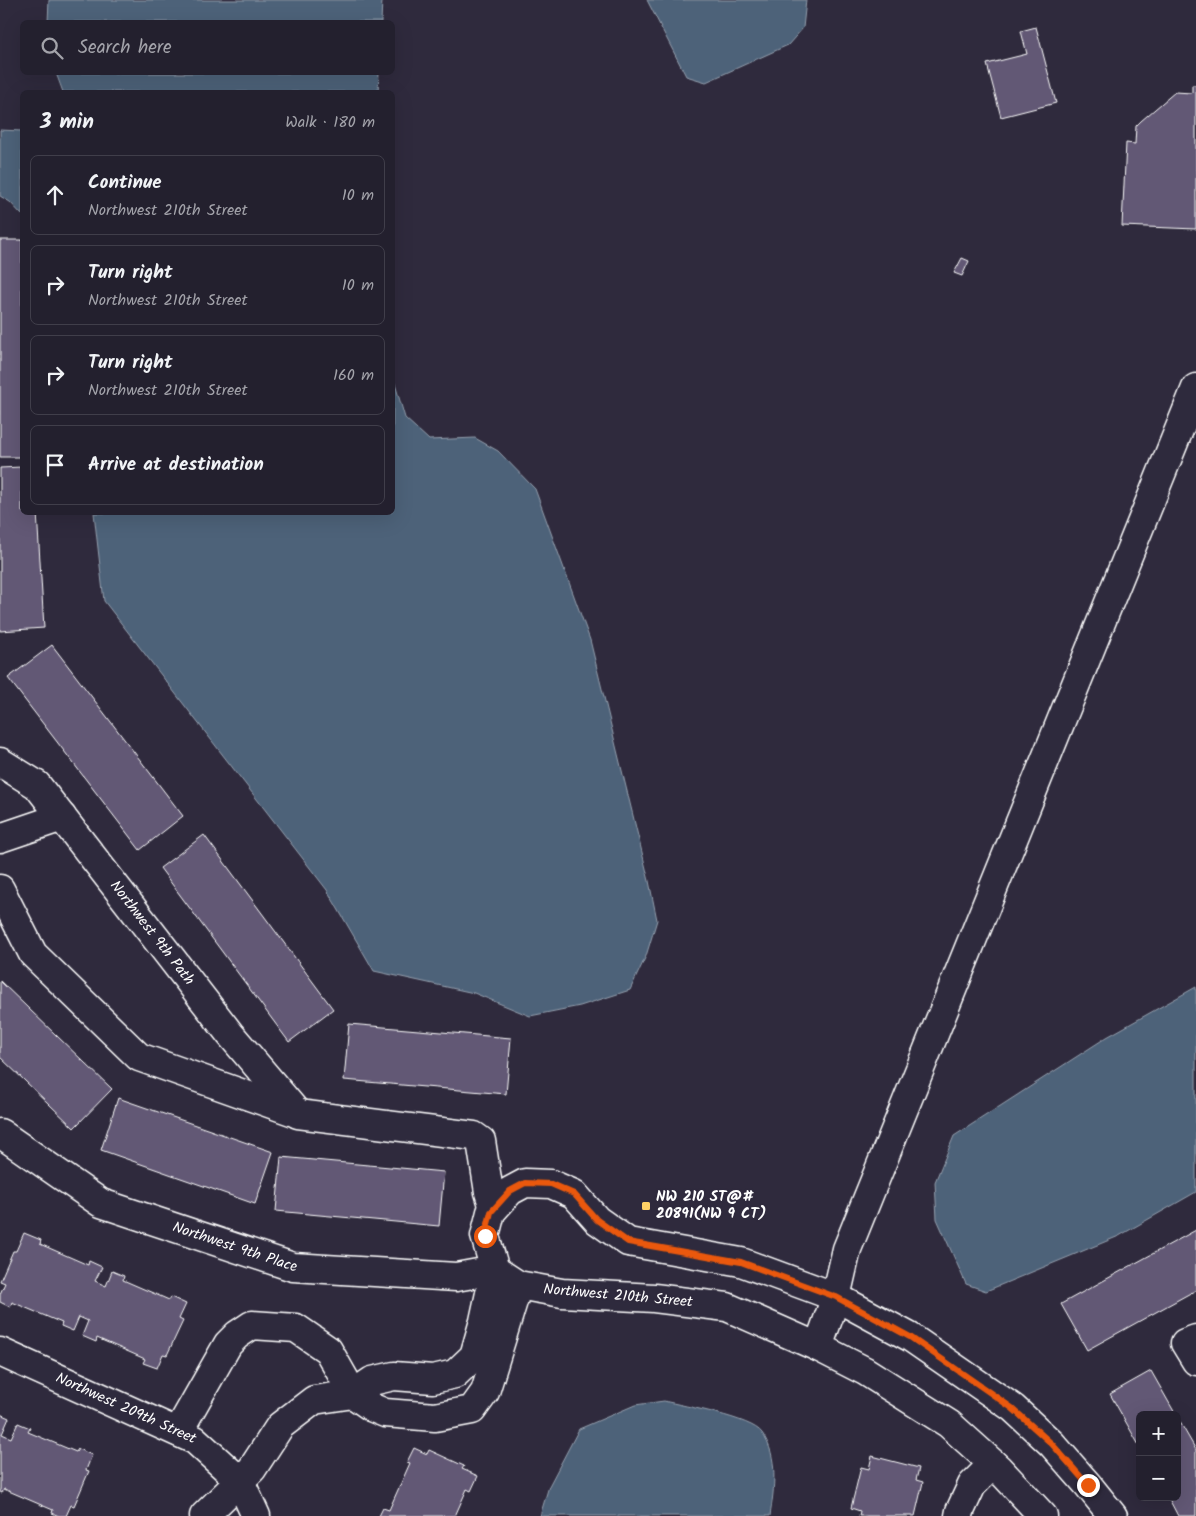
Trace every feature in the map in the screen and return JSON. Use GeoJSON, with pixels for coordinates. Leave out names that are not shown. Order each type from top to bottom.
{"type":"FeatureCollection","features":[{"type":"Feature","properties":{"kind":"street"},"geometry":{"type":"LineString","coordinates":[[818,1347],[836,1297],[848,1249],[1196,388]]}},
{"type":"Feature","properties":{"kind":"street","name":"Northwest 9th Path"},"geometry":{"type":"LineString","coordinates":[[0,762],[37,785],[230,1034],[298,1114]]}},
{"type":"Feature","properties":{"kind":"street"},"geometry":{"type":"LineString","coordinates":[[0,838],[62,817]]}},
{"type":"Feature","properties":{"kind":"street"},"geometry":{"type":"LineString","coordinates":[[0,889],[33,954],[139,1057],[298,1114],[474,1136],[481,1140],[489,1192],[494,1208]]}},
{"type":"Feature","properties":{"kind":"street","name":"Northwest 9th Place"},"geometry":{"type":"LineString","coordinates":[[0,1133],[101,1203],[293,1267],[456,1277],[495,1270]]}},
{"type":"Feature","properties":{"kind":"street"},"geometry":{"type":"LineString","coordinates":[[204,1516],[252,1469],[280,1426],[314,1400],[353,1394],[372,1381],[394,1376],[433,1379],[454,1374],[474,1356],[495,1270],[485,1236],[491,1212],[510,1191],[525,1183],[551,1184],[574,1194],[597,1220],[628,1242],[741,1262],[836,1297],[910,1337],[1012,1408],[1052,1444],[1113,1516]]}},
{"type":"Feature","properties":{"kind":"street","name":"Northwest 210th Street"},"geometry":{"type":"LineString","coordinates":[[495,1270],[518,1285],[562,1293],[654,1298],[727,1307],[818,1347],[865,1371],[949,1424],[993,1464],[1043,1516]]}},
{"type":"Feature","properties":{"kind":"street"},"geometry":{"type":"LineString","coordinates":[[178,1432],[228,1344],[252,1325],[296,1328],[328,1350],[353,1394],[373,1408],[385,1413],[435,1417],[472,1410],[485,1392],[518,1285]]}},
{"type":"Feature","properties":{"kind":"street","name":"Northwest 209th Street"},"geometry":{"type":"LineString","coordinates":[[0,1352],[195,1440],[240,1481],[256,1516]]}},
{"type":"Feature","properties":{"kind":"street"},"geometry":{"type":"LineString","coordinates":[[959,1516],[972,1485],[993,1464]]}},
{"type":"Feature","properties":{"kind":"water"},"geometry":{"type":"Polygon","coordinates":[[[49,0],[382,0],[381,20],[48,20],[49,0]]]}},
{"type":"Feature","properties":{"kind":"water"},"geometry":{"type":"Polygon","coordinates":[[[647,0],[806,0],[803,28],[788,45],[706,82],[686,76],[647,0]]]}},
{"type":"Feature","properties":{"kind":"water"},"geometry":{"type":"Polygon","coordinates":[[[57,75],[379,75],[378,90],[62,90],[57,75]]]}},
{"type":"Feature","properties":{"kind":"water"},"geometry":{"type":"Polygon","coordinates":[[[0,130],[20,131],[20,213],[10,202],[0,196],[0,130]]]}},
{"type":"Feature","properties":{"kind":"water"},"geometry":{"type":"Polygon","coordinates":[[[395,384],[405,418],[429,440],[475,438],[498,451],[535,489],[590,640],[657,920],[646,956],[630,990],[580,1006],[530,1016],[474,993],[374,971],[327,890],[104,601],[94,515],[395,515],[395,384]]]}},
{"type":"Feature","properties":{"kind":"water"},"geometry":{"type":"Polygon","coordinates":[[[1196,987],[1196,1192],[1119,1236],[986,1291],[966,1284],[937,1219],[935,1182],[954,1136],[1107,1037],[1196,987]]]}},
{"type":"Feature","properties":{"kind":"water"},"geometry":{"type":"Polygon","coordinates":[[[664,1401],[701,1409],[745,1422],[762,1433],[771,1452],[774,1473],[770,1516],[540,1516],[549,1486],[579,1429],[635,1405],[664,1401]]]}},
{"type":"Feature","properties":{"kind":"building"},"geometry":{"type":"Polygon","coordinates":[[[1036,27],[1056,103],[1001,117],[987,64],[1027,54],[1021,31],[1036,27]]]}},
{"type":"Feature","properties":{"kind":"building"},"geometry":{"type":"Polygon","coordinates":[[[1192,85],[1196,85],[1196,229],[1122,226],[1126,143],[1135,144],[1136,126],[1175,92],[1192,93],[1192,85]]]}},
{"type":"Feature","properties":{"kind":"building"},"geometry":{"type":"Polygon","coordinates":[[[0,240],[20,240],[20,457],[0,457],[0,240]]]}},
{"type":"Feature","properties":{"kind":"building"},"geometry":{"type":"Polygon","coordinates":[[[962,258],[969,261],[962,276],[954,273],[962,258]]]}},
{"type":"Feature","properties":{"kind":"building"},"geometry":{"type":"Polygon","coordinates":[[[20,467],[20,515],[37,515],[44,628],[0,631],[0,468],[20,467]]]}},
{"type":"Feature","properties":{"kind":"building"},"geometry":{"type":"Polygon","coordinates":[[[52,645],[183,816],[140,850],[8,678],[52,645]]]}},
{"type":"Feature","properties":{"kind":"building"},"geometry":{"type":"Polygon","coordinates":[[[204,835],[333,1009],[289,1042],[160,868],[204,835]]]}},
{"type":"Feature","properties":{"kind":"building"},"geometry":{"type":"Polygon","coordinates":[[[0,981],[112,1089],[74,1128],[0,1057],[0,981]]]}},
{"type":"Feature","properties":{"kind":"building"},"geometry":{"type":"Polygon","coordinates":[[[349,1024],[511,1038],[506,1094],[344,1080],[349,1024]]]}},
{"type":"Feature","properties":{"kind":"building"},"geometry":{"type":"Polygon","coordinates":[[[118,1098],[273,1152],[255,1204],[101,1150],[118,1098]]]}},
{"type":"Feature","properties":{"kind":"building"},"geometry":{"type":"Polygon","coordinates":[[[281,1157],[444,1172],[439,1226],[276,1211],[281,1157]]]}},
{"type":"Feature","properties":{"kind":"building"},"geometry":{"type":"Polygon","coordinates":[[[1196,1230],[1196,1290],[1087,1350],[1061,1304],[1196,1230]]]}},
{"type":"Feature","properties":{"kind":"building"},"geometry":{"type":"Polygon","coordinates":[[[24,1233],[41,1240],[40,1244],[88,1265],[89,1261],[102,1267],[95,1281],[106,1286],[112,1271],[124,1276],[123,1280],[169,1300],[171,1297],[186,1304],[179,1319],[183,1321],[167,1355],[163,1354],[157,1368],[143,1363],[145,1359],[97,1338],[96,1342],[82,1336],[88,1321],[79,1317],[73,1331],[61,1326],[62,1323],[12,1302],[10,1307],[0,1302],[0,1294],[5,1283],[0,1281],[13,1251],[16,1251],[24,1233]]]}},
{"type":"Feature","properties":{"kind":"building"},"geometry":{"type":"Polygon","coordinates":[[[1151,1371],[1174,1411],[1136,1411],[1136,1440],[1110,1394],[1151,1371]]]}},
{"type":"Feature","properties":{"kind":"building"},"geometry":{"type":"Polygon","coordinates":[[[0,1414],[9,1418],[2,1434],[11,1438],[18,1423],[30,1428],[28,1432],[76,1452],[78,1449],[92,1455],[86,1470],[89,1471],[74,1506],[71,1505],[66,1516],[52,1513],[53,1510],[4,1489],[2,1493],[0,1492],[0,1414]]]}},
{"type":"Feature","properties":{"kind":"building"},"geometry":{"type":"Polygon","coordinates":[[[1181,1424],[1196,1450],[1196,1516],[1178,1516],[1170,1501],[1181,1501],[1181,1424]]]}},
{"type":"Feature","properties":{"kind":"building"},"geometry":{"type":"Polygon","coordinates":[[[414,1448],[427,1454],[429,1450],[464,1466],[462,1469],[478,1476],[471,1491],[467,1489],[455,1516],[379,1516],[383,1508],[389,1510],[410,1463],[407,1462],[414,1448]]]}},
{"type":"Feature","properties":{"kind":"building"},"geometry":{"type":"Polygon","coordinates":[[[872,1456],[919,1468],[916,1480],[923,1482],[915,1516],[859,1516],[860,1511],[851,1508],[861,1467],[869,1469],[872,1456]]]}},
{"type":"Feature","properties":{"kind":"place","name":"NW 210 ST@# 20891(NW 9 CT)"},"geometry":{"type":"Point","coordinates":[646,1206]}},
{"type":"Feature","properties":{"kind":"route"},"geometry":{"type":"LineString","coordinates":[[485,1236],[491,1212],[510,1191],[525,1183],[551,1184],[574,1194],[597,1220],[628,1242],[741,1262],[836,1297],[910,1337],[1012,1408],[1052,1444],[1088,1485]]}}]}
